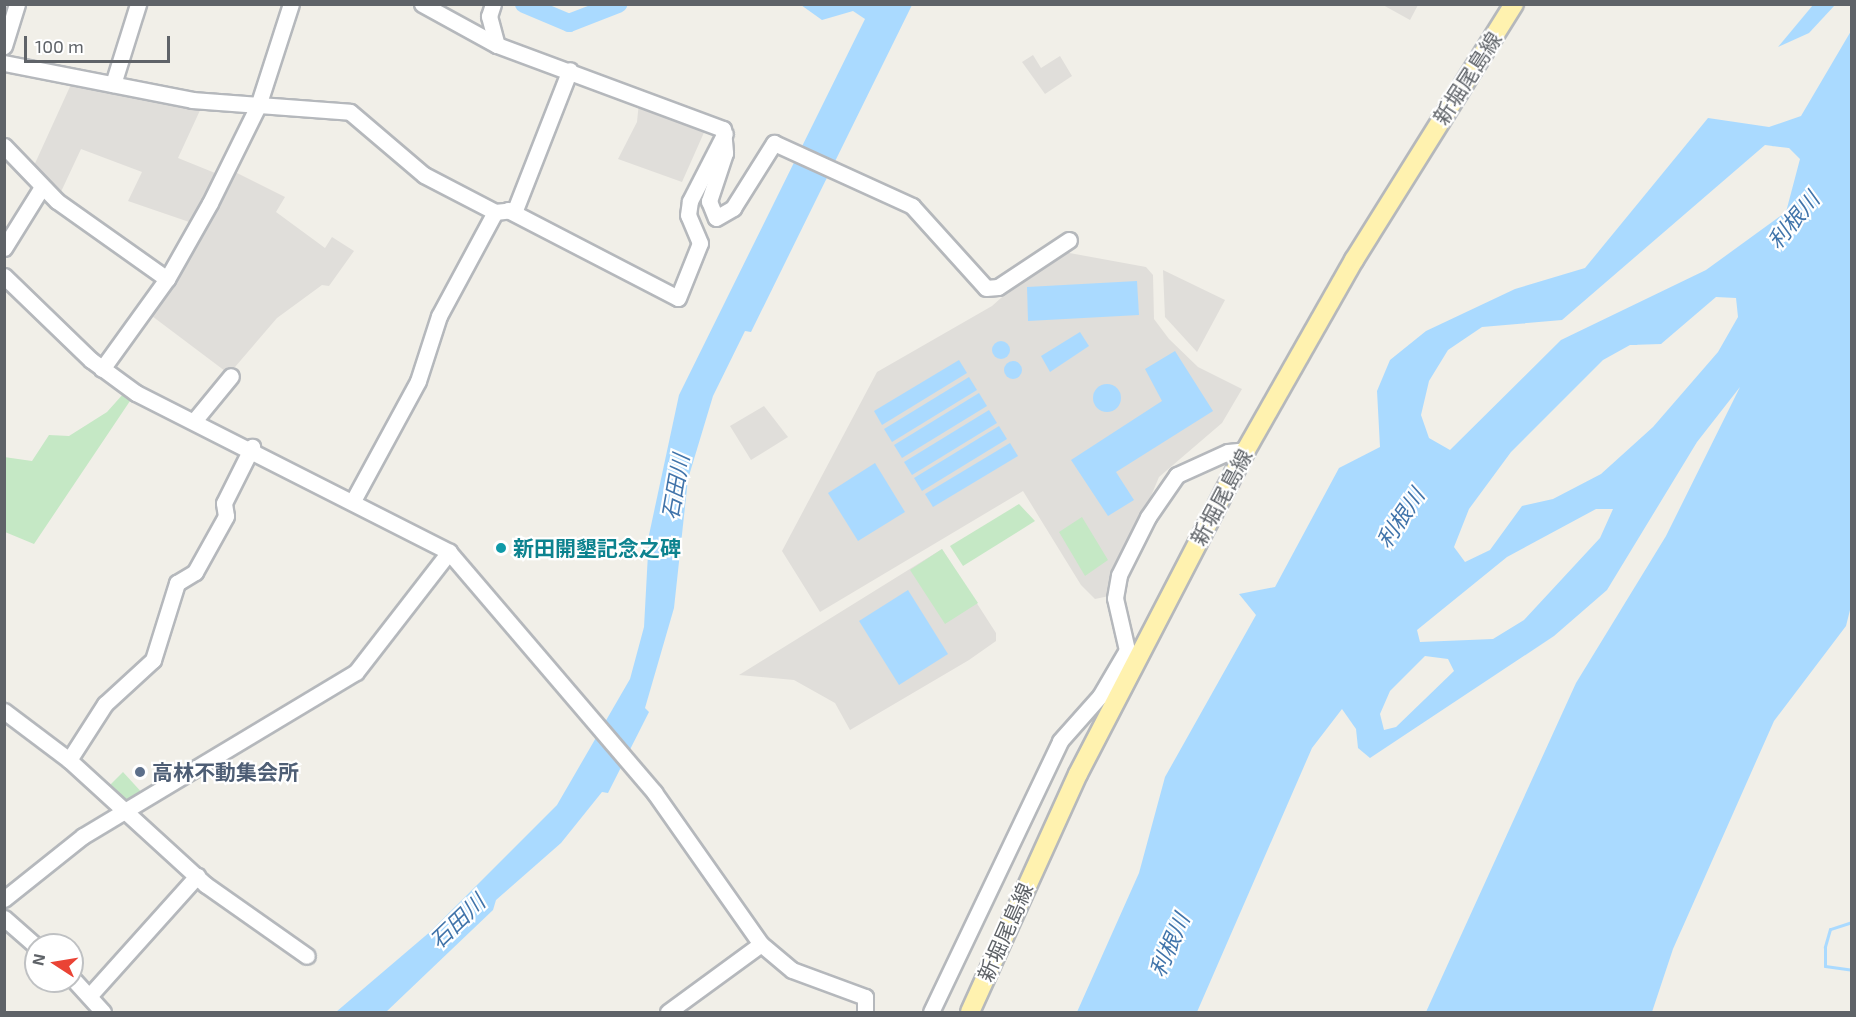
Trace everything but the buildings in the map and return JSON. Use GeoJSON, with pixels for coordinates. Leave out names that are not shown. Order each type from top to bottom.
{"type":"FeatureCollection","features":[{"type":"Feature","properties":{"kind":"main road","name":"新堀尾島線"},"geometry":{"type":"LineString","coordinates":[[970,1012],[1132,652],[1371,231],[1514,4]]}},
{"type":"Feature","properties":{"kind":"street"},"geometry":{"type":"LineString","coordinates":[[4,46],[17,4]]}},
{"type":"Feature","properties":{"kind":"street"},"geometry":{"type":"LineString","coordinates":[[113,84],[138,4]]}},
{"type":"Feature","properties":{"kind":"street"},"geometry":{"type":"LineString","coordinates":[[102,369],[167,279],[258,106],[291,4]]}},
{"type":"Feature","properties":{"kind":"street"},"geometry":{"type":"LineString","coordinates":[[422,4],[497,45],[570,70],[725,133]]}},
{"type":"Feature","properties":{"kind":"street"},"geometry":{"type":"LineString","coordinates":[[493,4],[489,16],[497,45]]}},
{"type":"Feature","properties":{"kind":"street"},"geometry":{"type":"LineString","coordinates":[[4,63],[113,84],[258,106],[350,112],[424,175],[678,298],[700,243],[688,215],[690,201],[725,133]]}},
{"type":"Feature","properties":{"kind":"street"},"geometry":{"type":"LineString","coordinates":[[501,211],[514,210],[570,70]]}},
{"type":"Feature","properties":{"kind":"street"},"geometry":{"type":"LineString","coordinates":[[725,133],[725,153],[709,201],[716,218],[733,208],[771,144],[785,147],[840,176],[912,206],[986,288],[998,287],[1069,240]]}},
{"type":"Feature","properties":{"kind":"street"},"geometry":{"type":"LineString","coordinates":[[4,146],[42,187],[167,279]]}},
{"type":"Feature","properties":{"kind":"street"},"geometry":{"type":"LineString","coordinates":[[4,248],[42,187]]}},
{"type":"Feature","properties":{"kind":"street"},"geometry":{"type":"LineString","coordinates":[[354,499],[418,381],[439,316],[501,211]]}},
{"type":"Feature","properties":{"kind":"street"},"geometry":{"type":"LineString","coordinates":[[4,276],[102,369],[194,421],[252,447],[354,499],[449,552],[644,780],[708,864],[761,944],[792,970],[865,997],[865,1012]]}},
{"type":"Feature","properties":{"kind":"street"},"geometry":{"type":"LineString","coordinates":[[194,421],[231,376]]}},
{"type":"Feature","properties":{"kind":"street"},"geometry":{"type":"LineString","coordinates":[[69,760],[105,704],[153,660],[177,583],[195,572],[226,516],[224,503],[252,447]]}},
{"type":"Feature","properties":{"kind":"street"},"geometry":{"type":"LineString","coordinates":[[931,1012],[1060,741],[1100,696],[1132,652],[1114,598],[1119,575],[1148,517],[1177,475],[1228,452],[1246,450]]}},
{"type":"Feature","properties":{"kind":"street"},"geometry":{"type":"LineString","coordinates":[[4,899],[82,836],[129,811],[356,672],[449,552]]}},
{"type":"Feature","properties":{"kind":"street"},"geometry":{"type":"LineString","coordinates":[[4,711],[69,760],[129,811],[197,876],[308,957]]}},
{"type":"Feature","properties":{"kind":"street"},"geometry":{"type":"LineString","coordinates":[[91,994],[197,876]]}},
{"type":"Feature","properties":{"kind":"street"},"geometry":{"type":"LineString","coordinates":[[4,918],[24,936]]}},
{"type":"Feature","properties":{"kind":"street"},"geometry":{"type":"LineString","coordinates":[[668,1012],[761,944]]}},
{"type":"Feature","properties":{"kind":"street"},"geometry":{"type":"LineString","coordinates":[[84,988],[91,994],[103,1012]]}},
{"type":"Feature","properties":{"kind":"shaded area"},"geometry":{"type":"Polygon","coordinates":[[[1383,5],[1418,5],[1410,20],[1383,5]]]}},
{"type":"Feature","properties":{"kind":"shaded area"},"geometry":{"type":"Polygon","coordinates":[[[1033,55],[1041,68],[1060,56],[1072,76],[1045,94],[1022,62],[1033,55]]]}},
{"type":"Feature","properties":{"kind":"shaded area"},"geometry":{"type":"Polygon","coordinates":[[[73,80],[202,106],[178,158],[220,175],[195,224],[128,201],[142,172],[81,149],[59,196],[32,170],[73,80]]]}},
{"type":"Feature","properties":{"kind":"shaded area"},"geometry":{"type":"Polygon","coordinates":[[[639,102],[706,128],[682,182],[618,159],[637,122],[639,102]]]}},
{"type":"Feature","properties":{"kind":"shaded area"},"geometry":{"type":"Polygon","coordinates":[[[231,170],[285,197],[276,212],[325,248],[332,237],[354,251],[329,286],[322,285],[277,318],[229,374],[148,313],[231,170]]]}},
{"type":"Feature","properties":{"kind":"shaded area"},"geometry":{"type":"Polygon","coordinates":[[[1064,252],[1146,267],[1153,275],[1154,319],[1169,339],[1198,367],[1242,389],[1222,423],[1159,477],[1109,596],[1095,599],[1081,585],[1023,491],[820,612],[782,551],[877,372],[992,306],[1049,255],[1064,252]]]}},
{"type":"Feature","properties":{"kind":"shaded area"},"geometry":{"type":"Polygon","coordinates":[[[1163,270],[1225,300],[1197,352],[1165,317],[1163,270]]]}},
{"type":"Feature","properties":{"kind":"shaded area"},"geometry":{"type":"Polygon","coordinates":[[[764,406],[788,437],[751,460],[730,426],[764,406]]]}},
{"type":"Feature","properties":{"kind":"shaded area"},"geometry":{"type":"Polygon","coordinates":[[[942,549],[996,633],[996,641],[969,660],[850,730],[835,703],[794,680],[739,675],[942,549]]]}},
{"type":"Feature","properties":{"kind":"green space"},"geometry":{"type":"Polygon","coordinates":[[[124,393],[132,398],[34,544],[5,532],[4,457],[32,461],[49,435],[69,436],[107,412],[124,393]]]}},
{"type":"Feature","properties":{"kind":"green space"},"geometry":{"type":"Polygon","coordinates":[[[1019,504],[1035,521],[963,566],[950,546],[1019,504]]]}},
{"type":"Feature","properties":{"kind":"green space"},"geometry":{"type":"Polygon","coordinates":[[[1082,517],[1108,560],[1085,576],[1059,532],[1082,517]]]}},
{"type":"Feature","properties":{"kind":"green space"},"geometry":{"type":"Polygon","coordinates":[[[942,549],[978,603],[945,624],[910,570],[942,549]]]}},
{"type":"Feature","properties":{"kind":"green space"},"geometry":{"type":"Polygon","coordinates":[[[123,772],[145,796],[127,806],[107,788],[123,772]]]}},
{"type":"Feature","properties":{"kind":"water","name":"石田川"},"geometry":{"type":"Polygon","coordinates":[[[801,5],[912,5],[751,332],[745,331],[713,396],[688,479],[674,608],[645,708],[649,712],[608,793],[602,792],[561,843],[496,900],[493,910],[386,1012],[336,1012],[431,931],[557,805],[630,679],[644,627],[649,535],[679,395],[865,19],[853,11],[822,20],[801,5]]]}},
{"type":"Feature","properties":{"kind":"water"},"geometry":{"type":"Polygon","coordinates":[[[1813,5],[1835,5],[1809,33],[1778,47],[1813,5]]]}},
{"type":"Feature","properties":{"kind":"water","name":"利根川"},"geometry":{"type":"Polygon","coordinates":[[[1851,31],[1851,606],[1846,626],[1774,721],[1673,949],[1652,1012],[1426,1012],[1576,683],[1666,536],[1740,387],[1697,442],[1607,590],[1554,636],[1370,758],[1358,748],[1356,729],[1342,709],[1312,748],[1197,1012],[1077,1012],[1139,873],[1165,777],[1256,615],[1239,594],[1275,587],[1339,468],[1380,447],[1377,391],[1390,360],[1426,331],[1515,289],[1585,268],[1708,118],[1769,127],[1801,116],[1851,31]],[[1765,145],[1562,320],[1482,327],[1448,350],[1429,381],[1421,415],[1429,438],[1450,450],[1561,340],[1706,270],[1786,212],[1800,159],[1789,148],[1765,145]],[[1716,297],[1661,344],[1630,345],[1603,360],[1511,452],[1469,509],[1454,547],[1465,562],[1490,550],[1522,506],[1553,499],[1601,474],[1653,427],[1718,352],[1738,317],[1736,298],[1716,297]],[[1596,509],[1507,557],[1417,630],[1420,642],[1493,639],[1524,620],[1600,538],[1613,509],[1596,509]],[[1425,656],[1390,691],[1380,714],[1384,730],[1396,727],[1454,671],[1448,659],[1425,656]]]}},
{"type":"Feature","properties":{"kind":"water"},"geometry":{"type":"Polygon","coordinates":[[[1137,281],[1139,315],[1028,321],[1027,287],[1137,281]]]}},
{"type":"Feature","properties":{"kind":"water"},"geometry":{"type":"Polygon","coordinates":[[[1080,332],[1089,346],[1050,372],[1041,356],[1080,332]]]}},
{"type":"Feature","properties":{"kind":"water"},"geometry":{"type":"Polygon","coordinates":[[[1001,341],[1007,344],[1010,350],[1007,356],[1001,359],[995,356],[992,350],[995,344],[1001,341]]]}},
{"type":"Feature","properties":{"kind":"water"},"geometry":{"type":"Polygon","coordinates":[[[1175,351],[1213,411],[1116,472],[1134,500],[1108,516],[1071,460],[1162,401],[1145,369],[1175,351]]]}},
{"type":"Feature","properties":{"kind":"water"},"geometry":{"type":"Polygon","coordinates":[[[959,360],[967,373],[882,425],[874,411],[959,360]]]}},
{"type":"Feature","properties":{"kind":"water"},"geometry":{"type":"Polygon","coordinates":[[[1013,361],[1019,364],[1022,370],[1019,376],[1013,379],[1007,376],[1004,370],[1007,364],[1013,361]]]}},
{"type":"Feature","properties":{"kind":"water"},"geometry":{"type":"Polygon","coordinates":[[[969,377],[977,390],[892,442],[884,429],[969,377]]]}},
{"type":"Feature","properties":{"kind":"water"},"geometry":{"type":"Polygon","coordinates":[[[1107,384],[1117,388],[1121,398],[1117,408],[1107,412],[1097,408],[1093,398],[1097,388],[1107,384]]]}},
{"type":"Feature","properties":{"kind":"water"},"geometry":{"type":"Polygon","coordinates":[[[979,393],[987,406],[902,458],[894,445],[979,393]]]}},
{"type":"Feature","properties":{"kind":"water"},"geometry":{"type":"Polygon","coordinates":[[[989,410],[997,423],[912,475],[904,462],[989,410]]]}},
{"type":"Feature","properties":{"kind":"water"},"geometry":{"type":"Polygon","coordinates":[[[999,426],[1007,439],[922,491],[914,478],[999,426]]]}},
{"type":"Feature","properties":{"kind":"water"},"geometry":{"type":"Polygon","coordinates":[[[1010,443],[1018,456],[933,507],[925,494],[1010,443]]]}},
{"type":"Feature","properties":{"kind":"water"},"geometry":{"type":"Polygon","coordinates":[[[875,463],[905,512],[858,541],[828,493],[875,463]]]}},
{"type":"Feature","properties":{"kind":"water"},"geometry":{"type":"Polygon","coordinates":[[[908,590],[948,654],[899,685],[859,621],[908,590]]]}},
{"type":"Feature","properties":{"kind":"waterway"},"geometry":{"type":"LineString","coordinates":[[524,4],[569,23],[618,4]]}},
{"type":"Feature","properties":{"kind":"waterway"},"geometry":{"type":"LineString","coordinates":[[1852,922],[1830,929],[1825,947],[1825,966],[1852,970]]}},
{"type":"Feature","properties":{"kind":"place","name":"新田開墾記念之碑"},"geometry":{"type":"Point","coordinates":[501,548]}},
{"type":"Feature","properties":{"kind":"place","name":"高林不動集会所"},"geometry":{"type":"Point","coordinates":[140,772]}}]}
